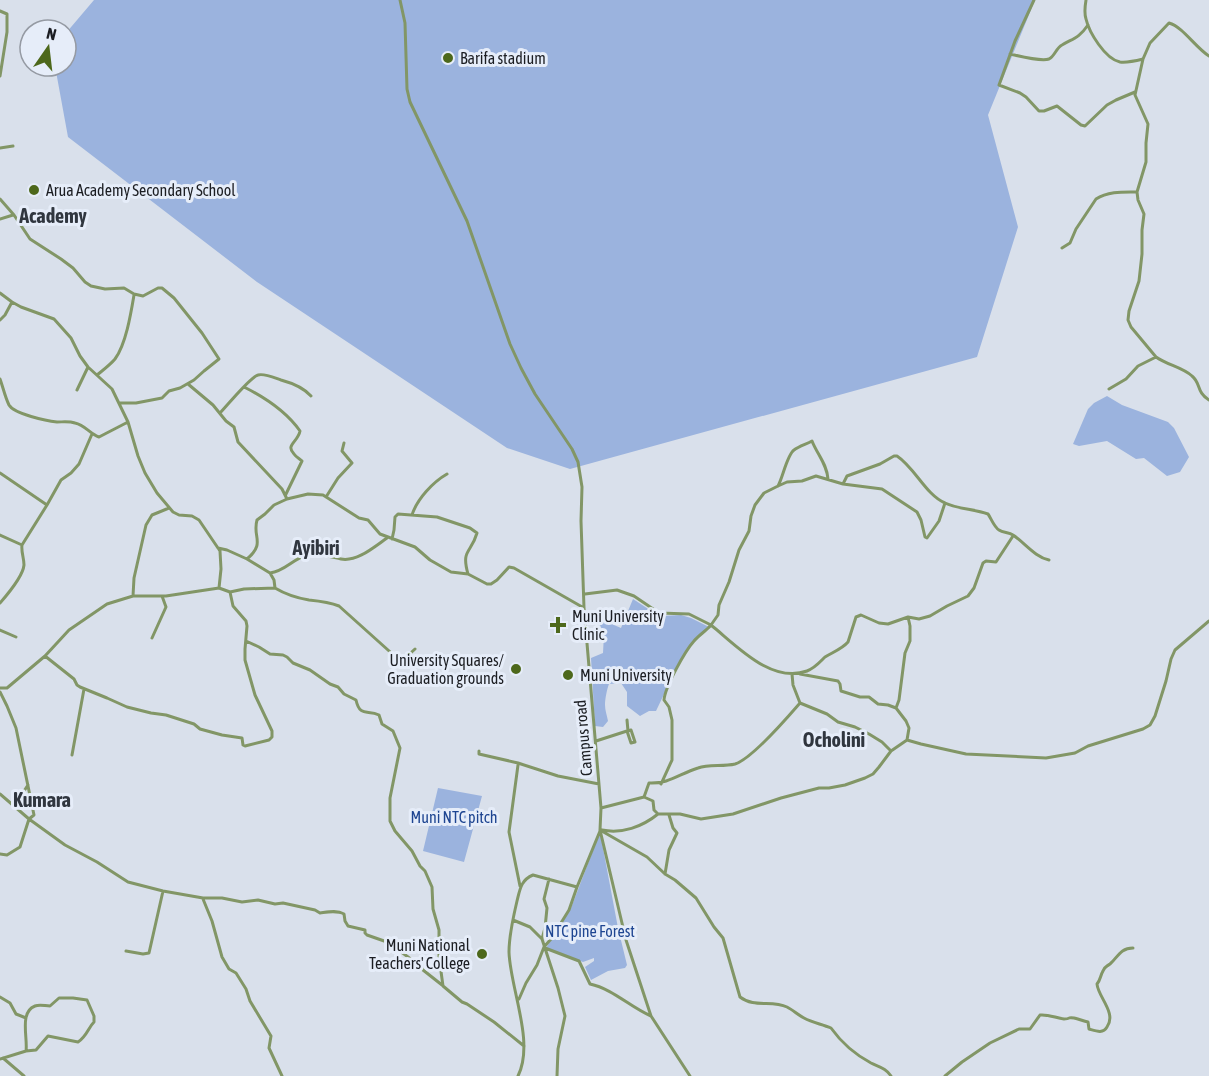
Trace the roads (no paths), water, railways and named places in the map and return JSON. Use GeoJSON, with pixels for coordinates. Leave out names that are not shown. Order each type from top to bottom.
{"type":"FeatureCollection","features":[{"type":"Feature","properties":{"kind":"street","name":"Campus road"},"geometry":{"type":"LineString","coordinates":[[400,0],[405,23],[406,89],[409,100],[467,221],[510,344],[521,368],[535,394],[572,449],[581,474],[584,608],[601,808],[600,830]]}},
{"type":"Feature","properties":{"kind":"street"},"geometry":{"type":"LineString","coordinates":[[1034,0],[999,85],[1020,93],[1039,111],[1057,106],[1083,126],[1112,102],[1136,92]]}},
{"type":"Feature","properties":{"kind":"street"},"geometry":{"type":"LineString","coordinates":[[1086,0],[1085,17],[1088,25],[1099,45],[1111,58],[1121,62],[1143,59]]}},
{"type":"Feature","properties":{"kind":"street"},"geometry":{"type":"LineString","coordinates":[[0,11],[7,14],[8,26],[0,76]]}},
{"type":"Feature","properties":{"kind":"street"},"geometry":{"type":"LineString","coordinates":[[1209,56],[1181,30],[1169,23],[1150,43],[1143,59],[1136,92],[1136,98],[1148,124],[1146,162],[1137,192],[1144,214],[1142,254],[1139,281],[1128,320],[1131,327],[1156,357],[1192,375],[1201,393],[1209,399]]}},
{"type":"Feature","properties":{"kind":"street"},"geometry":{"type":"LineString","coordinates":[[1010,54],[1041,60],[1048,59],[1058,47],[1074,40],[1088,25]]}},
{"type":"Feature","properties":{"kind":"street"},"geometry":{"type":"LineString","coordinates":[[0,148],[13,146]]}},
{"type":"Feature","properties":{"kind":"street"},"geometry":{"type":"LineString","coordinates":[[1062,248],[1070,243],[1082,220],[1100,196],[1137,192]]}},
{"type":"Feature","properties":{"kind":"street"},"geometry":{"type":"LineString","coordinates":[[0,199],[30,239],[67,264],[85,282],[97,288],[124,288],[143,296],[162,288],[174,298],[219,359],[188,384],[169,391],[162,398],[136,403],[119,403]]}},
{"type":"Feature","properties":{"kind":"street"},"geometry":{"type":"LineString","coordinates":[[0,219],[14,215]]}},
{"type":"Feature","properties":{"kind":"street"},"geometry":{"type":"LineString","coordinates":[[0,293],[12,302],[54,319],[71,338],[88,367],[112,390],[129,422],[145,473],[157,493],[175,513],[192,516],[199,520],[218,548],[221,556],[219,588]]}},
{"type":"Feature","properties":{"kind":"street"},"geometry":{"type":"LineString","coordinates":[[97,375],[111,363],[118,352],[128,324],[134,294]]}},
{"type":"Feature","properties":{"kind":"street"},"geometry":{"type":"LineString","coordinates":[[0,320],[12,302]]}},
{"type":"Feature","properties":{"kind":"street"},"geometry":{"type":"LineString","coordinates":[[1109,389],[1126,379],[1138,366],[1156,357]]}},
{"type":"Feature","properties":{"kind":"street"},"geometry":{"type":"LineString","coordinates":[[77,390],[88,367]]}},
{"type":"Feature","properties":{"kind":"street"},"geometry":{"type":"LineString","coordinates":[[220,414],[253,378],[261,374],[297,385],[311,396]]}},
{"type":"Feature","properties":{"kind":"street"},"geometry":{"type":"LineString","coordinates":[[0,379],[13,410],[53,421],[79,424],[100,437],[129,422]]}},
{"type":"Feature","properties":{"kind":"street"},"geometry":{"type":"LineString","coordinates":[[188,384],[234,427],[238,442],[282,489],[287,499]]}},
{"type":"Feature","properties":{"kind":"street"},"geometry":{"type":"LineString","coordinates":[[244,387],[265,398],[289,418],[300,431],[300,436],[292,445],[291,452],[302,461],[286,494]]}},
{"type":"Feature","properties":{"kind":"street"},"geometry":{"type":"LineString","coordinates":[[0,603],[23,569],[22,545],[61,480],[79,464],[92,434]]}},
{"type":"Feature","properties":{"kind":"street"},"geometry":{"type":"LineString","coordinates":[[778,486],[791,453],[812,441],[816,452],[826,466],[828,479]]}},
{"type":"Feature","properties":{"kind":"street"},"geometry":{"type":"LineString","coordinates":[[326,497],[338,478],[352,463],[342,451],[344,443]]}},
{"type":"Feature","properties":{"kind":"street"},"geometry":{"type":"LineString","coordinates":[[843,484],[847,476],[897,456],[914,471],[927,489],[945,503],[989,515],[997,529],[1028,546],[1038,557],[1049,560]]}},
{"type":"Feature","properties":{"kind":"street"},"geometry":{"type":"LineString","coordinates":[[0,473],[47,506]]}},
{"type":"Feature","properties":{"kind":"street"},"geometry":{"type":"LineString","coordinates":[[411,515],[426,492],[447,474]]}},
{"type":"Feature","properties":{"kind":"street"},"geometry":{"type":"LineString","coordinates":[[661,784],[672,760],[672,720],[669,707],[664,700],[665,691],[690,646],[718,615],[719,605],[739,550],[748,534],[755,505],[765,493],[787,482],[802,482],[816,476],[843,484],[874,487],[886,491],[917,512],[927,538],[939,521],[945,503]]}},
{"type":"Feature","properties":{"kind":"street"},"geometry":{"type":"LineString","coordinates":[[247,559],[256,550],[258,543],[255,526],[257,520],[274,505],[287,499],[319,494],[359,518],[368,520],[381,534],[415,547],[430,560],[452,572],[468,574],[491,584],[506,569],[514,568],[584,608]]}},
{"type":"Feature","properties":{"kind":"street"},"geometry":{"type":"LineString","coordinates":[[133,596],[134,578],[147,522],[152,515],[169,508]]}},
{"type":"Feature","properties":{"kind":"street"},"geometry":{"type":"LineString","coordinates":[[270,573],[282,571],[291,562],[308,555],[344,560],[354,559],[389,538],[394,530],[395,517],[398,514],[440,518],[476,532],[477,536],[464,560],[468,574]]}},
{"type":"Feature","properties":{"kind":"street"},"geometry":{"type":"LineString","coordinates":[[0,535],[22,545]]}},
{"type":"Feature","properties":{"kind":"street"},"geometry":{"type":"LineString","coordinates":[[584,594],[617,590],[634,596],[659,613],[689,614],[711,625],[762,665],[792,674],[813,668],[846,645],[856,616],[861,615],[879,623],[888,624],[908,617],[925,618],[968,596],[974,588],[983,563],[996,562],[1013,536]]}},
{"type":"Feature","properties":{"kind":"street"},"geometry":{"type":"LineString","coordinates":[[218,548],[247,559],[270,573],[275,588]]}},
{"type":"Feature","properties":{"kind":"street"},"geometry":{"type":"LineString","coordinates":[[0,854],[7,855],[19,848],[29,819],[34,814],[14,722],[0,690],[7,688],[45,656],[69,630],[100,608],[133,596],[162,596],[219,588],[230,592],[244,588],[275,588],[301,598],[330,602],[339,606],[401,660],[415,649]]}},
{"type":"Feature","properties":{"kind":"street"},"geometry":{"type":"LineString","coordinates":[[45,656],[74,679],[78,686],[127,707],[166,715],[194,724],[200,729],[242,738],[245,747],[260,743],[271,739],[272,734],[249,676],[244,654],[246,621],[233,606],[230,592]]}},
{"type":"Feature","properties":{"kind":"street"},"geometry":{"type":"LineString","coordinates":[[152,638],[166,607],[162,596]]}},
{"type":"Feature","properties":{"kind":"street"},"geometry":{"type":"LineString","coordinates":[[896,708],[905,653],[910,641],[908,617]]}},
{"type":"Feature","properties":{"kind":"street"},"geometry":{"type":"LineString","coordinates":[[907,740],[966,754],[1046,758],[1075,753],[1088,746],[1143,729],[1150,725],[1155,716],[1175,650],[1209,621]]}},
{"type":"Feature","properties":{"kind":"street"},"geometry":{"type":"LineString","coordinates":[[0,630],[16,637]]}},
{"type":"Feature","properties":{"kind":"street"},"geometry":{"type":"LineString","coordinates":[[246,641],[270,654],[283,655],[293,663],[310,670],[338,687],[344,694],[356,700],[359,709],[368,714],[379,715],[381,724],[396,735],[400,752],[390,798],[390,821],[425,871],[432,887],[433,909],[439,930],[439,957],[443,986]]}},
{"type":"Feature","properties":{"kind":"street"},"geometry":{"type":"LineString","coordinates":[[601,808],[644,797],[653,801],[654,812],[658,814],[680,814],[701,819],[733,814],[800,793],[845,785],[865,778],[873,774],[891,751],[907,740],[909,728],[896,708],[878,704],[869,697],[860,697],[841,691],[838,681],[799,673]]}},
{"type":"Feature","properties":{"kind":"street"},"geometry":{"type":"LineString","coordinates":[[792,674],[793,685],[800,703],[869,734],[891,751]]}},
{"type":"Feature","properties":{"kind":"street"},"geometry":{"type":"LineString","coordinates":[[72,755],[84,689]]}},
{"type":"Feature","properties":{"kind":"street"},"geometry":{"type":"LineString","coordinates":[[644,797],[649,783],[661,784],[699,767],[734,764],[741,761],[760,746],[800,703]]}},
{"type":"Feature","properties":{"kind":"street"},"geometry":{"type":"LineString","coordinates":[[596,741],[627,731],[631,743],[634,742],[631,730],[628,731],[627,720]]}},
{"type":"Feature","properties":{"kind":"street"},"geometry":{"type":"LineString","coordinates":[[479,751],[479,754],[558,776],[599,784]]}},
{"type":"Feature","properties":{"kind":"street"},"geometry":{"type":"LineString","coordinates":[[518,765],[509,832],[520,888]]}},
{"type":"Feature","properties":{"kind":"street"},"geometry":{"type":"LineString","coordinates":[[14,806],[28,785]]}},
{"type":"Feature","properties":{"kind":"street"},"geometry":{"type":"LineString","coordinates":[[0,794],[29,819],[69,848],[97,862],[127,882],[203,898],[222,898],[242,902],[258,900],[275,904],[283,903],[320,913],[342,913],[348,927],[365,930],[367,935],[387,942],[392,948],[418,962],[423,970],[462,1002],[494,1022],[524,1046]]}},
{"type":"Feature","properties":{"kind":"street"},"geometry":{"type":"LineString","coordinates":[[600,830],[615,833],[634,828],[647,823],[658,814]]}},
{"type":"Feature","properties":{"kind":"street"},"geometry":{"type":"LineString","coordinates":[[665,874],[669,850],[677,833],[669,815]]}},
{"type":"Feature","properties":{"kind":"street"},"geometry":{"type":"LineString","coordinates":[[600,830],[647,857],[696,898],[723,938],[740,997],[750,1002],[787,1007],[809,1021],[831,1028],[838,1038],[871,1063],[884,1068],[891,1076]]}},
{"type":"Feature","properties":{"kind":"street"},"geometry":{"type":"LineString","coordinates":[[518,1001],[544,947],[569,910],[600,830]]}},
{"type":"Feature","properties":{"kind":"street"},"geometry":{"type":"LineString","coordinates":[[600,830],[626,940],[651,1016],[690,1076]]}},
{"type":"Feature","properties":{"kind":"street"},"geometry":{"type":"LineString","coordinates":[[519,1075],[524,1046],[509,953],[520,888],[526,878],[533,875],[578,887]]}},
{"type":"Feature","properties":{"kind":"street"},"geometry":{"type":"LineString","coordinates":[[549,879],[544,899],[547,908],[542,939],[565,1011],[558,1049],[557,1076]]}},
{"type":"Feature","properties":{"kind":"street"},"geometry":{"type":"LineString","coordinates":[[126,951],[143,954],[148,952],[163,891]]}},
{"type":"Feature","properties":{"kind":"street"},"geometry":{"type":"LineString","coordinates":[[203,898],[222,957],[246,989],[250,1001],[271,1036],[269,1048],[282,1076]]}},
{"type":"Feature","properties":{"kind":"street"},"geometry":{"type":"LineString","coordinates":[[513,920],[530,927],[542,939]]}},
{"type":"Feature","properties":{"kind":"street"},"geometry":{"type":"LineString","coordinates":[[544,947],[579,961],[590,984],[607,990],[651,1016]]}},
{"type":"Feature","properties":{"kind":"street"},"geometry":{"type":"LineString","coordinates":[[945,1076],[990,1042],[1019,1029],[1030,1029],[1040,1015],[1065,1019],[1078,1018],[1088,1022],[1089,1029],[1104,1031],[1108,1026],[1110,1016],[1097,984],[1104,968],[1112,963],[1122,950],[1133,948]]}},
{"type":"Feature","properties":{"kind":"street"},"geometry":{"type":"LineString","coordinates":[[0,997],[10,1003],[15,1014],[26,1018]]}},
{"type":"Feature","properties":{"kind":"street"},"geometry":{"type":"LineString","coordinates":[[2,1059],[36,1050],[50,1036],[78,1042],[94,1023],[87,1000],[60,998],[50,1006],[34,1006],[28,1011],[24,1030],[26,1051]]}},
{"type":"Feature","properties":{"kind":"street"},"geometry":{"type":"LineString","coordinates":[[2,1059],[24,1076]]}},
{"type":"Feature","properties":{"kind":"place","name":"Barifa stadium"},"geometry":{"type":"Point","coordinates":[448,58]}},
{"type":"Feature","properties":{"kind":"place","name":"Arua Academy Secondary School"},"geometry":{"type":"Point","coordinates":[34,190]}},
{"type":"Feature","properties":{"kind":"place","name":"Muni University Clinic"},"geometry":{"type":"Point","coordinates":[558,625]}},
{"type":"Feature","properties":{"kind":"place","name":"University Squares/ Graduation grounds"},"geometry":{"type":"Point","coordinates":[516,669]}},
{"type":"Feature","properties":{"kind":"place","name":"Muni University"},"geometry":{"type":"Point","coordinates":[568,675]}},
{"type":"Feature","properties":{"kind":"place","name":"Muni National Teachers' College"},"geometry":{"type":"Point","coordinates":[482,954]}},
{"type":"Feature","properties":{"kind":"district","name":"Academy"},"geometry":{"type":"Point","coordinates":[53,215]}},
{"type":"Feature","properties":{"kind":"district","name":"Ayibiri"},"geometry":{"type":"Point","coordinates":[316,547]}},
{"type":"Feature","properties":{"kind":"district","name":"Ocholini"},"geometry":{"type":"Point","coordinates":[834,739]}},
{"type":"Feature","properties":{"kind":"district","name":"Kumara"},"geometry":{"type":"Point","coordinates":[42,799]}},
{"type":"Feature","properties":{"kind":"park label","name":"Muni NTC pitch"},"geometry":{"type":"Point","coordinates":[454,817]}},
{"type":"Feature","properties":{"kind":"park label","name":"NTC pine Forest"},"geometry":{"type":"Point","coordinates":[590,931]}}]}
